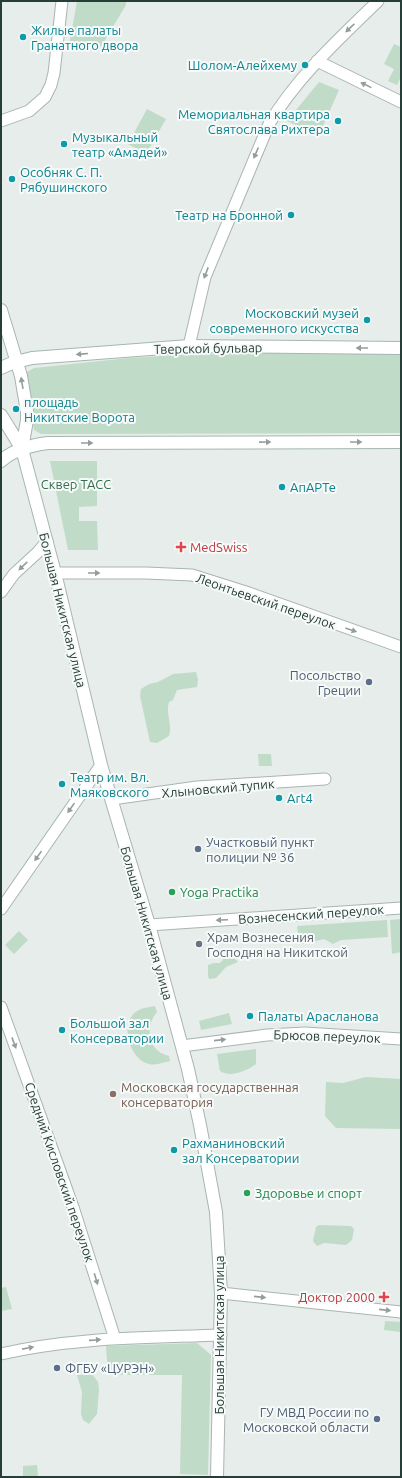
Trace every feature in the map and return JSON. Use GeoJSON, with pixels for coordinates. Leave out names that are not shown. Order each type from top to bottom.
{"type":"FeatureCollection","features":[{"type":"Feature","properties":{"kind":"street"},"geometry":{"type":"LineString","coordinates":[[1,120],[29,111],[45,96],[51,85],[54,73],[62,1]]}},
{"type":"Feature","properties":{"kind":"street"},"geometry":{"type":"LineString","coordinates":[[189,346],[205,277],[266,131],[276,113],[317,61],[378,1]]}},
{"type":"Feature","properties":{"kind":"street"},"geometry":{"type":"LineString","coordinates":[[317,61],[401,102]]}},
{"type":"Feature","properties":{"kind":"street"},"geometry":{"type":"LineString","coordinates":[[1,310],[21,376],[27,412],[22,449]]}},
{"type":"Feature","properties":{"kind":"street","name":"Тверской бульвар"},"geometry":{"type":"LineString","coordinates":[[17,362],[32,358],[189,346],[401,348]]}},
{"type":"Feature","properties":{"kind":"street"},"geometry":{"type":"LineString","coordinates":[[1,368],[17,362]]}},
{"type":"Feature","properties":{"kind":"street"},"geometry":{"type":"LineString","coordinates":[[1,415],[22,449]]}},
{"type":"Feature","properties":{"kind":"street"},"geometry":{"type":"LineString","coordinates":[[1,461],[7,456],[22,449],[48,442],[401,442]]}},
{"type":"Feature","properties":{"kind":"street","name":"Большая Никитская улица"},"geometry":{"type":"LineString","coordinates":[[22,449],[55,573],[101,765],[149,925],[182,1046],[200,1125],[214,1205],[221,1293],[217,1477]]}},
{"type":"Feature","properties":{"kind":"street"},"geometry":{"type":"LineString","coordinates":[[1,592],[14,574],[38,552],[46,541]]}},
{"type":"Feature","properties":{"kind":"street","name":"Леонтьевский переулок"},"geometry":{"type":"LineString","coordinates":[[55,573],[146,573],[192,575],[401,647]]}},
{"type":"Feature","properties":{"kind":"street"},"geometry":{"type":"LineString","coordinates":[[1,909],[101,765]]}},
{"type":"Feature","properties":{"kind":"street","name":"Хлыновский тупик"},"geometry":{"type":"LineString","coordinates":[[112,799],[197,787],[325,779]]}},
{"type":"Feature","properties":{"kind":"street","name":"Вознесенский переулок"},"geometry":{"type":"LineString","coordinates":[[149,925],[401,908]]}},
{"type":"Feature","properties":{"kind":"street","name":"Средний Кисловский переулок"},"geometry":{"type":"LineString","coordinates":[[1,1007],[74,1207],[115,1339]]}},
{"type":"Feature","properties":{"kind":"street","name":"Брюсов переулок"},"geometry":{"type":"LineString","coordinates":[[182,1046],[267,1035],[305,1034],[401,1039]]}},
{"type":"Feature","properties":{"kind":"street"},"geometry":{"type":"LineString","coordinates":[[221,1293],[401,1312]]}},
{"type":"Feature","properties":{"kind":"street"},"geometry":{"type":"LineString","coordinates":[[1,1354],[56,1343],[221,1335]]}},
{"type":"Feature","properties":{"kind":"green space"},"geometry":{"type":"Polygon","coordinates":[[[77,1],[126,1],[126,5],[99,50],[69,46],[77,1]]]}},
{"type":"Feature","properties":{"kind":"green space"},"geometry":{"type":"Polygon","coordinates":[[[394,44],[401,47],[401,77],[397,85],[388,81],[394,69],[384,64],[394,44]]]}},
{"type":"Feature","properties":{"kind":"green space"},"geometry":{"type":"Polygon","coordinates":[[[319,82],[339,90],[319,135],[287,121],[319,82]]]}},
{"type":"Feature","properties":{"kind":"green space"},"geometry":{"type":"Polygon","coordinates":[[[147,109],[166,119],[146,154],[128,144],[147,109]]]}},
{"type":"Feature","properties":{"kind":"green space"},"geometry":{"type":"Polygon","coordinates":[[[260,353],[401,354],[401,433],[41,434],[34,430],[26,376],[27,372],[34,368],[129,358],[176,355],[260,353]]]}},
{"type":"Feature","properties":{"kind":"green space","name":"Сквер ТАСС"},"geometry":{"type":"Polygon","coordinates":[[[50,461],[97,461],[97,506],[79,507],[79,521],[97,521],[98,550],[68,550],[50,461]]]}},
{"type":"Feature","properties":{"kind":"green space"},"geometry":{"type":"Polygon","coordinates":[[[196,672],[198,680],[197,687],[177,690],[173,700],[169,702],[169,736],[157,743],[150,742],[140,696],[141,689],[173,674],[196,672]]]}},
{"type":"Feature","properties":{"kind":"green space"},"geometry":{"type":"Polygon","coordinates":[[[258,754],[271,754],[272,766],[259,766],[258,754]]]}},
{"type":"Feature","properties":{"kind":"green space"},"geometry":{"type":"Polygon","coordinates":[[[401,919],[401,952],[392,954],[390,920],[401,919]]]}},
{"type":"Feature","properties":{"kind":"green space"},"geometry":{"type":"Polygon","coordinates":[[[387,920],[388,937],[341,940],[333,944],[324,939],[302,944],[299,943],[297,926],[387,920]]]}},
{"type":"Feature","properties":{"kind":"green space"},"geometry":{"type":"Polygon","coordinates":[[[19,931],[28,940],[14,954],[5,945],[19,931]]]}},
{"type":"Feature","properties":{"kind":"green space"},"geometry":{"type":"Polygon","coordinates":[[[222,955],[229,956],[238,962],[226,967],[216,978],[209,979],[208,965],[220,963],[223,960],[222,955]]]}},
{"type":"Feature","properties":{"kind":"green space"},"geometry":{"type":"Polygon","coordinates":[[[155,1006],[157,1012],[150,1025],[150,1038],[156,1050],[169,1056],[170,1061],[149,1064],[136,1056],[129,1040],[128,1023],[137,1011],[155,1006]]]}},
{"type":"Feature","properties":{"kind":"green space"},"geometry":{"type":"Polygon","coordinates":[[[229,1013],[232,1024],[201,1030],[199,1021],[229,1013]]]}},
{"type":"Feature","properties":{"kind":"green space"},"geometry":{"type":"Polygon","coordinates":[[[256,1049],[256,1064],[252,1067],[233,1074],[220,1071],[217,1054],[256,1049]]]}},
{"type":"Feature","properties":{"kind":"green space"},"geometry":{"type":"Polygon","coordinates":[[[366,1077],[401,1079],[401,1129],[336,1128],[325,1116],[326,1082],[343,1083],[366,1077]]]}},
{"type":"Feature","properties":{"kind":"green space"},"geometry":{"type":"Polygon","coordinates":[[[319,1225],[351,1226],[354,1229],[352,1240],[346,1245],[324,1243],[317,1246],[313,1241],[316,1227],[319,1225]]]}},
{"type":"Feature","properties":{"kind":"green space"},"geometry":{"type":"Polygon","coordinates":[[[6,1287],[12,1309],[1,1311],[1,1288],[6,1287]]]}},
{"type":"Feature","properties":{"kind":"green space"},"geometry":{"type":"Polygon","coordinates":[[[385,1321],[401,1322],[401,1332],[384,1330],[385,1321]]]}},
{"type":"Feature","properties":{"kind":"green space"},"geometry":{"type":"Polygon","coordinates":[[[197,1343],[211,1355],[208,1475],[180,1474],[182,1375],[108,1375],[106,1346],[197,1343]]]}},
{"type":"Feature","properties":{"kind":"green space"},"geometry":{"type":"Polygon","coordinates":[[[92,1374],[98,1382],[99,1389],[97,1414],[89,1424],[83,1420],[81,1414],[82,1392],[77,1375],[92,1374]]]}},
{"type":"Feature","properties":{"kind":"green space"},"geometry":{"type":"Polygon","coordinates":[[[37,1465],[38,1477],[23,1477],[23,1466],[37,1465]]]}},
{"type":"Feature","properties":{"kind":"place","name":"Жилые палаты Гранатного двора"},"geometry":{"type":"Point","coordinates":[23,37]}},
{"type":"Feature","properties":{"kind":"place","name":"Шолом-Алейхему"},"geometry":{"type":"Point","coordinates":[305,65]}},
{"type":"Feature","properties":{"kind":"place","name":"Мемориальная квартира Святослава Рихтера"},"geometry":{"type":"Point","coordinates":[338,121]}},
{"type":"Feature","properties":{"kind":"place","name":"Музыкальный театр «Амадей»"},"geometry":{"type":"Point","coordinates":[64,144]}},
{"type":"Feature","properties":{"kind":"place","name":"Особняк С. П. Рябушинского"},"geometry":{"type":"Point","coordinates":[12,179]}},
{"type":"Feature","properties":{"kind":"place","name":"Театр на Бронной"},"geometry":{"type":"Point","coordinates":[291,215]}},
{"type":"Feature","properties":{"kind":"place","name":"Московский музей современного искусства"},"geometry":{"type":"Point","coordinates":[367,320]}},
{"type":"Feature","properties":{"kind":"place","name":"площадь Никитские Ворота"},"geometry":{"type":"Point","coordinates":[16,409]}},
{"type":"Feature","properties":{"kind":"place","name":"АпАРТе"},"geometry":{"type":"Point","coordinates":[282,487]}},
{"type":"Feature","properties":{"kind":"place","name":"MedSwiss"},"geometry":{"type":"Point","coordinates":[181,547]}},
{"type":"Feature","properties":{"kind":"place","name":"Посольство Греции"},"geometry":{"type":"Point","coordinates":[369,682]}},
{"type":"Feature","properties":{"kind":"place","name":"Театр им. Вл. Маяковского"},"geometry":{"type":"Point","coordinates":[62,784]}},
{"type":"Feature","properties":{"kind":"place","name":"Art4"},"geometry":{"type":"Point","coordinates":[279,798]}},
{"type":"Feature","properties":{"kind":"place","name":"Участковый пункт полиции № 36"},"geometry":{"type":"Point","coordinates":[198,849]}},
{"type":"Feature","properties":{"kind":"place","name":"Yoga Practika"},"geometry":{"type":"Point","coordinates":[172,892]}},
{"type":"Feature","properties":{"kind":"place","name":"Храм Вознесения Господня на Никитской"},"geometry":{"type":"Point","coordinates":[199,944]}},
{"type":"Feature","properties":{"kind":"place","name":"Палаты Арасланова"},"geometry":{"type":"Point","coordinates":[250,1016]}},
{"type":"Feature","properties":{"kind":"place","name":"Большой зал Консерватории"},"geometry":{"type":"Point","coordinates":[62,1030]}},
{"type":"Feature","properties":{"kind":"place","name":"Московская государственная консерватория"},"geometry":{"type":"Point","coordinates":[113,1094]}},
{"type":"Feature","properties":{"kind":"place","name":"Рахманиновский зал Консерватории"},"geometry":{"type":"Point","coordinates":[174,1150]}},
{"type":"Feature","properties":{"kind":"place","name":"Здоровье и спорт"},"geometry":{"type":"Point","coordinates":[247,1193]}},
{"type":"Feature","properties":{"kind":"place","name":"Доктор 2000"},"geometry":{"type":"Point","coordinates":[384,1297]}},
{"type":"Feature","properties":{"kind":"place","name":"ФГБУ «ЦУРЭН»"},"geometry":{"type":"Point","coordinates":[57,1368]}},
{"type":"Feature","properties":{"kind":"place","name":"ГУ МВД России по Московской области"},"geometry":{"type":"Point","coordinates":[377,1419]}}]}
